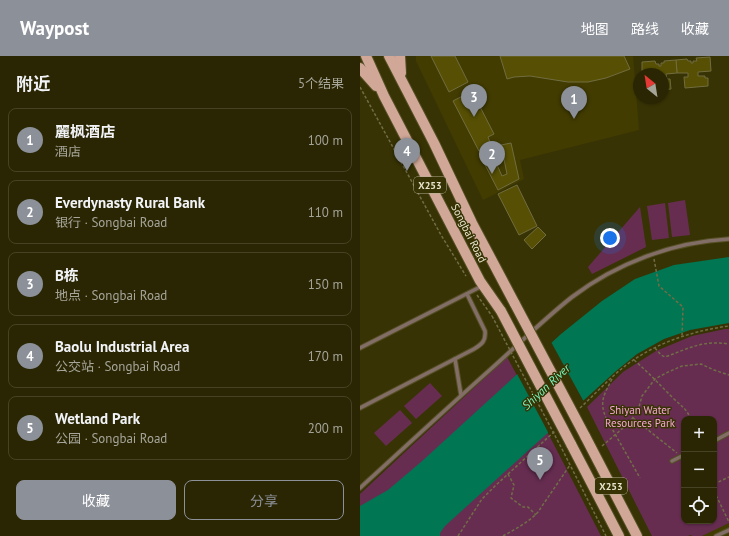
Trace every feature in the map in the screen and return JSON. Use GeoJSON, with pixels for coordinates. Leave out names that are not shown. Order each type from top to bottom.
{"type":"FeatureCollection","features":[{"type":"Feature","properties":{"kind":"main road","name":"Songbai Road"},"geometry":{"type":"LineString","coordinates":[[366,56],[384,96],[483,286],[496,314]]}},
{"type":"Feature","properties":{"kind":"main road","name":"Songbai Road"},"geometry":{"type":"LineString","coordinates":[[389,56],[403,81],[476,230],[637,536]]}},
{"type":"Feature","properties":{"kind":"main road"},"geometry":{"type":"LineString","coordinates":[[400,56],[400,73],[403,81]]}},
{"type":"Feature","properties":{"kind":"main road"},"geometry":{"type":"LineString","coordinates":[[360,68],[384,96]]}},
{"type":"Feature","properties":{"kind":"main road","name":"X253"},"geometry":{"type":"LineString","coordinates":[[496,314],[566,447],[619,536]]}},
{"type":"Feature","properties":{"kind":"lane"},"geometry":{"type":"LineString","coordinates":[[360,488],[461,395],[572,297],[603,277],[630,263],[653,254],[687,244],[729,239]]}},
{"type":"Feature","properties":{"kind":"lane"},"geometry":{"type":"LineString","coordinates":[[360,348],[483,286]]}},
{"type":"Feature","properties":{"kind":"lane"},"geometry":{"type":"LineString","coordinates":[[360,408],[481,345],[486,336],[485,331],[467,294]]}},
{"type":"Feature","properties":{"kind":"lane"},"geometry":{"type":"LineString","coordinates":[[455,359],[461,395]]}},
{"type":"Feature","properties":{"kind":"lane"},"geometry":{"type":"LineString","coordinates":[[717,439],[729,433]]}},
{"type":"Feature","properties":{"kind":"lane"},"geometry":{"type":"LineString","coordinates":[[672,461],[681,457]]}},
{"type":"Feature","properties":{"kind":"lane"},"geometry":{"type":"LineString","coordinates":[[716,536],[729,530]]}},
{"type":"Feature","properties":{"kind":"path"},"geometry":{"type":"LineString","coordinates":[[360,88],[438,228],[468,278]]}},
{"type":"Feature","properties":{"kind":"path"},"geometry":{"type":"LineString","coordinates":[[653,254],[659,286],[683,307],[682,336]]}},
{"type":"Feature","properties":{"kind":"path"},"geometry":{"type":"LineString","coordinates":[[478,296],[496,314],[566,447],[568,461],[606,536]]}},
{"type":"Feature","properties":{"kind":"path"},"geometry":{"type":"LineString","coordinates":[[655,348],[665,357],[706,343],[718,342],[729,344]]}},
{"type":"Feature","properties":{"kind":"path"},"geometry":{"type":"LineString","coordinates":[[634,360],[684,407],[688,416]]}},
{"type":"Feature","properties":{"kind":"path"},"geometry":{"type":"LineString","coordinates":[[602,446],[629,423],[639,407],[642,396],[655,379],[666,372],[682,366],[701,364],[729,375]]}},
{"type":"Feature","properties":{"kind":"path"},"geometry":{"type":"LineString","coordinates":[[613,378],[604,395],[602,403],[603,410],[640,478]]}},
{"type":"Feature","properties":{"kind":"path"},"geometry":{"type":"LineString","coordinates":[[633,418],[681,454]]}},
{"type":"Feature","properties":{"kind":"path"},"geometry":{"type":"LineString","coordinates":[[503,536],[532,519],[536,515],[570,465]]}},
{"type":"Feature","properties":{"kind":"path"},"geometry":{"type":"LineString","coordinates":[[508,474],[514,485],[511,498],[523,507],[528,507],[536,515]]}},
{"type":"Feature","properties":{"kind":"path"},"geometry":{"type":"LineString","coordinates":[[717,483],[729,477]]}},
{"type":"Feature","properties":{"kind":"path"},"geometry":{"type":"LineString","coordinates":[[717,497],[729,522]]}},
{"type":"Feature","properties":{"kind":"shaded area"},"geometry":{"type":"Polygon","coordinates":[[[416,56],[633,56],[633,104],[637,104],[639,130],[520,160],[524,179],[483,200],[416,61],[416,56]]]}},
{"type":"Feature","properties":{"kind":"shaded area"},"geometry":{"type":"Polygon","coordinates":[[[729,523],[729,536],[702,536],[721,526],[729,523]]]}},
{"type":"Feature","properties":{"kind":"green space"},"geometry":{"type":"Polygon","coordinates":[[[685,200],[690,235],[672,237],[668,203],[685,200]]]}},
{"type":"Feature","properties":{"kind":"green space"},"geometry":{"type":"Polygon","coordinates":[[[665,203],[669,238],[652,240],[647,206],[665,203]]]}},
{"type":"Feature","properties":{"kind":"green space"},"geometry":{"type":"Polygon","coordinates":[[[640,207],[646,247],[592,274],[588,267],[640,207]]]}},
{"type":"Feature","properties":{"kind":"green space","name":"Shiyan Water Resources Park"},"geometry":{"type":"Polygon","coordinates":[[[729,329],[729,523],[702,536],[652,536],[587,407],[623,372],[656,351],[692,336],[729,329]]]}},
{"type":"Feature","properties":{"kind":"green space"},"geometry":{"type":"Polygon","coordinates":[[[507,357],[601,536],[360,536],[360,494],[507,357]]]}},
{"type":"Feature","properties":{"kind":"green space"},"geometry":{"type":"Polygon","coordinates":[[[430,383],[442,396],[416,419],[404,406],[430,383]]]}},
{"type":"Feature","properties":{"kind":"green space"},"geometry":{"type":"Polygon","coordinates":[[[400,410],[412,423],[386,446],[374,433],[400,410]]]}},
{"type":"Feature","properties":{"kind":"water","name":"Shiyan River"},"geometry":{"type":"Polygon","coordinates":[[[729,257],[729,323],[690,330],[664,339],[637,354],[616,371],[445,526],[440,533],[440,536],[360,536],[360,506],[388,490],[421,462],[561,334],[602,301],[635,279],[674,265],[729,257]]]}},
{"type":"Feature","properties":{"kind":"pier"},"geometry":{"type":"Polygon","coordinates":[[[550,340],[584,402],[549,434],[516,372],[550,340]]]}},
{"type":"Feature","properties":{"kind":"building"},"geometry":{"type":"Polygon","coordinates":[[[431,56],[455,56],[468,82],[449,92],[431,56]]]}},
{"type":"Feature","properties":{"kind":"building"},"geometry":{"type":"Polygon","coordinates":[[[500,56],[624,56],[630,69],[606,78],[588,82],[568,82],[530,76],[507,79],[500,56]]]}},
{"type":"Feature","properties":{"kind":"building"},"geometry":{"type":"Polygon","coordinates":[[[710,57],[711,71],[698,72],[698,76],[705,76],[705,78],[708,78],[708,86],[685,88],[684,77],[688,77],[688,73],[677,73],[676,60],[687,59],[693,63],[693,61],[697,61],[696,58],[710,57]]]}},
{"type":"Feature","properties":{"kind":"building"},"geometry":{"type":"Polygon","coordinates":[[[676,60],[677,73],[669,74],[669,68],[642,68],[642,62],[655,61],[656,64],[661,66],[661,63],[664,63],[664,61],[676,60]]]}},
{"type":"Feature","properties":{"kind":"building"},"geometry":{"type":"Polygon","coordinates":[[[669,79],[670,79],[671,89],[669,89],[669,79]]]}},
{"type":"Feature","properties":{"kind":"building"},"geometry":{"type":"Polygon","coordinates":[[[472,91],[494,134],[488,137],[491,145],[479,151],[453,101],[472,91]]]}},
{"type":"Feature","properties":{"kind":"building"},"geometry":{"type":"Polygon","coordinates":[[[511,143],[519,179],[498,190],[482,159],[492,154],[502,176],[507,174],[501,145],[511,143]]]}},
{"type":"Feature","properties":{"kind":"building"},"geometry":{"type":"Polygon","coordinates":[[[517,185],[537,226],[519,235],[498,194],[517,185]]]}},
{"type":"Feature","properties":{"kind":"building"},"geometry":{"type":"Polygon","coordinates":[[[538,227],[546,235],[532,249],[524,240],[538,227]]]}},
{"type":"Feature","properties":{"kind":"place","name":"B栋"},"geometry":{"type":"Point","coordinates":[474,117]}},
{"type":"Feature","properties":{"kind":"place","name":"麗枫酒店"},"geometry":{"type":"Point","coordinates":[574,119]}},
{"type":"Feature","properties":{"kind":"place","name":"Baolu Industrial Area"},"geometry":{"type":"Point","coordinates":[407,171]}},
{"type":"Feature","properties":{"kind":"place","name":"Everdynasty Rural Bank"},"geometry":{"type":"Point","coordinates":[492,174]}},
{"type":"Feature","properties":{"kind":"place","name":"Wetland Park"},"geometry":{"type":"Point","coordinates":[540,480]}}]}
